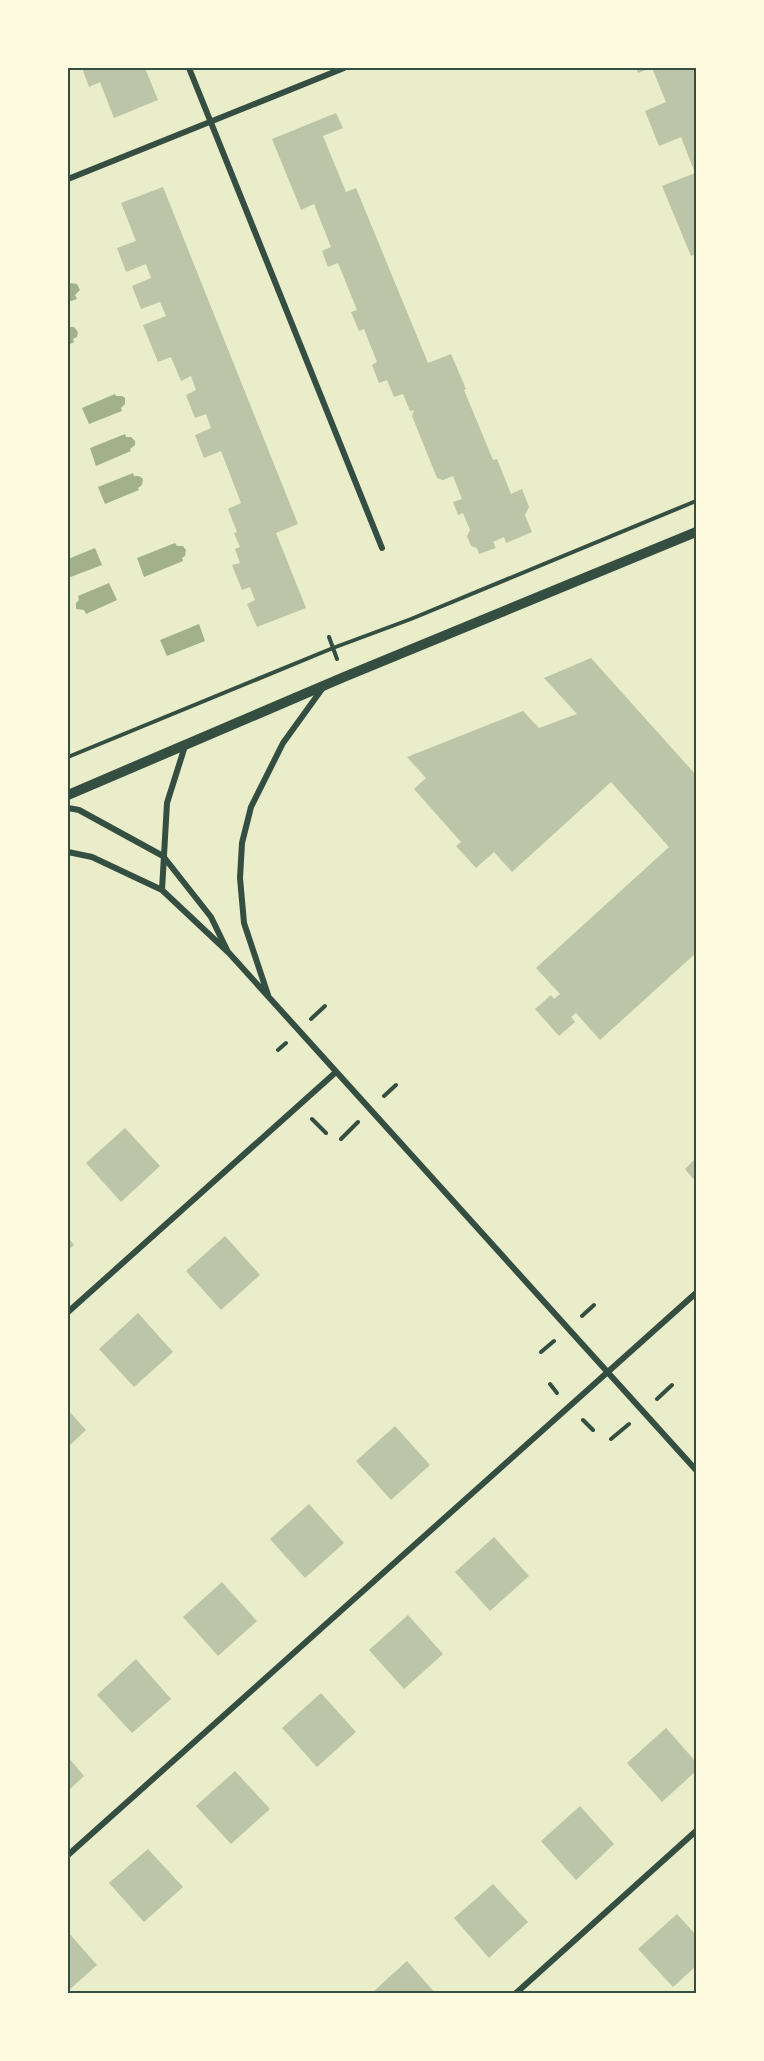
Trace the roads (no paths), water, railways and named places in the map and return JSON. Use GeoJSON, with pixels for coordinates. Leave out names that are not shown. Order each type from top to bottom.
{"type":"FeatureCollection","features":[{"type":"Feature","properties":{"kind":"street"},"geometry":{"type":"LineString","coordinates":[[189,68],[382,548]]}},
{"type":"Feature","properties":{"kind":"street"},"geometry":{"type":"LineString","coordinates":[[68,179],[344,68]]}},
{"type":"Feature","properties":{"kind":"street"},"geometry":{"type":"LineString","coordinates":[[68,795],[185,743],[696,532]]}},
{"type":"Feature","properties":{"kind":"street"},"geometry":{"type":"LineString","coordinates":[[269,998],[244,923],[240,878],[242,843],[251,807],[283,743],[324,685]]}},
{"type":"Feature","properties":{"kind":"street"},"geometry":{"type":"LineString","coordinates":[[162,890],[167,803],[185,743]]}},
{"type":"Feature","properties":{"kind":"street"},"geometry":{"type":"LineString","coordinates":[[68,808],[79,810],[163,856],[211,917],[229,953]]}},
{"type":"Feature","properties":{"kind":"street"},"geometry":{"type":"LineString","coordinates":[[68,852],[92,857],[162,890],[229,953],[696,1470]]}},
{"type":"Feature","properties":{"kind":"street"},"geometry":{"type":"LineString","coordinates":[[68,1312],[336,1072]]}},
{"type":"Feature","properties":{"kind":"street"},"geometry":{"type":"LineString","coordinates":[[68,1855],[696,1293]]}},
{"type":"Feature","properties":{"kind":"street"},"geometry":{"type":"LineString","coordinates":[[515,1994],[696,1831]]}}]}
